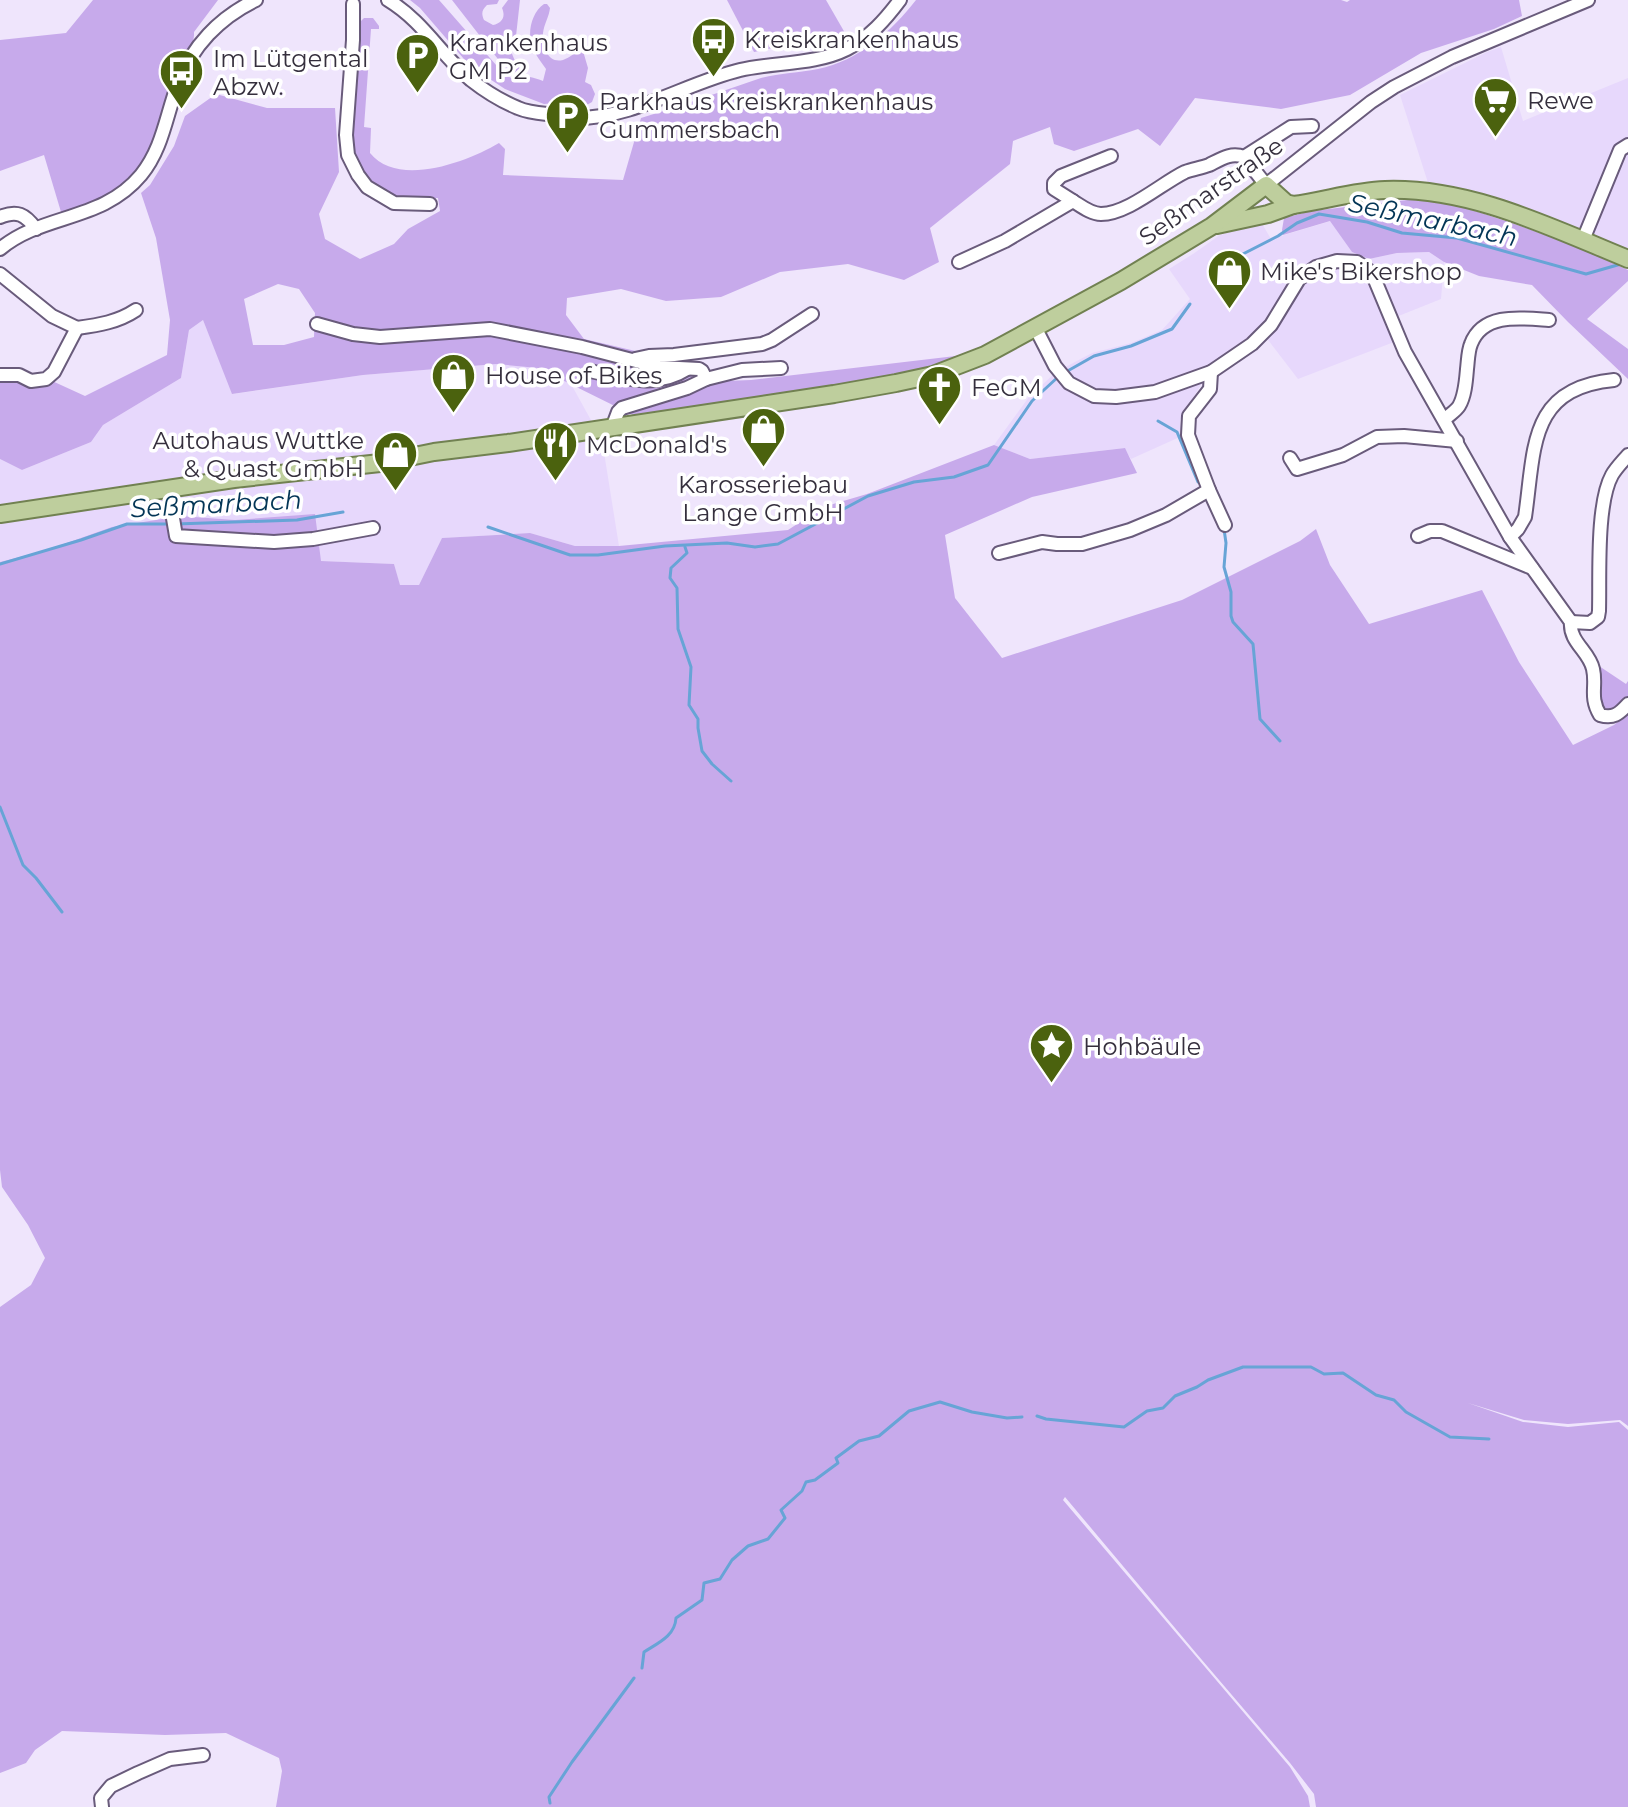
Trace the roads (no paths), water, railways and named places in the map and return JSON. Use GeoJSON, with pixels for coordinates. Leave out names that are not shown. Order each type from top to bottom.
{"type":"FeatureCollection","features":[{"type":"Feature","properties":{"kind":"main road"},"geometry":{"type":"LineString","coordinates":[[1266,185],[1286,203],[1293,205]]}},
{"type":"Feature","properties":{"kind":"main road","name":"Seßmarstraße"},"geometry":{"type":"LineString","coordinates":[[0,514],[234,479],[380,463],[434,452],[847,392],[933,375],[985,355],[1121,281],[1212,226],[1266,185]]}},
{"type":"Feature","properties":{"kind":"main road"},"geometry":{"type":"LineString","coordinates":[[1212,226],[1268,214],[1293,205],[1385,190],[1423,191],[1515,212],[1628,259]]}},
{"type":"Feature","properties":{"kind":"street"},"geometry":{"type":"LineString","coordinates":[[0,249],[20,235],[102,206],[130,187],[153,157],[178,84],[201,42],[232,13],[256,0]]}},
{"type":"Feature","properties":{"kind":"street"},"geometry":{"type":"LineString","coordinates":[[388,0],[409,14],[457,66],[486,91],[521,110],[576,118],[625,111],[742,70],[819,58],[846,50],[869,35],[900,0]]}},
{"type":"Feature","properties":{"kind":"street","name":"Seßmarstraße"},"geometry":{"type":"LineString","coordinates":[[1266,185],[1394,87],[1452,57],[1588,0]]}},
{"type":"Feature","properties":{"kind":"street"},"geometry":{"type":"LineString","coordinates":[[353,1],[346,135],[348,155],[367,187],[394,203],[430,204]]}},
{"type":"Feature","properties":{"kind":"street"},"geometry":{"type":"LineString","coordinates":[[1244,157],[1291,127],[1312,126]]}},
{"type":"Feature","properties":{"kind":"street"},"geometry":{"type":"LineString","coordinates":[[1583,240],[1620,150],[1628,145]]}},
{"type":"Feature","properties":{"kind":"street"},"geometry":{"type":"LineString","coordinates":[[1111,156],[1061,176],[1054,183],[1054,189],[1101,214],[1116,211],[1183,173],[1234,154],[1244,157],[1266,185]]}},
{"type":"Feature","properties":{"kind":"street"},"geometry":{"type":"LineString","coordinates":[[959,262],[1005,241],[1073,201]]}},
{"type":"Feature","properties":{"kind":"street"},"geometry":{"type":"LineString","coordinates":[[0,217],[17,213],[36,229]]}},
{"type":"Feature","properties":{"kind":"street"},"geometry":{"type":"LineString","coordinates":[[1036,329],[1055,366],[1069,383],[1094,396],[1116,397],[1155,392],[1211,372],[1252,344],[1271,325],[1299,279],[1316,267],[1337,261],[1357,262],[1372,273],[1405,352],[1510,537],[1571,622],[1570,631],[1594,670],[1594,706],[1600,715],[1608,717],[1619,714],[1628,704]]}},
{"type":"Feature","properties":{"kind":"street"},"geometry":{"type":"LineString","coordinates":[[0,274],[52,316],[77,328],[124,318],[136,310]]}},
{"type":"Feature","properties":{"kind":"street"},"geometry":{"type":"LineString","coordinates":[[632,360],[762,344],[812,314]]}},
{"type":"Feature","properties":{"kind":"street"},"geometry":{"type":"LineString","coordinates":[[1445,419],[1459,407],[1470,345],[1478,332],[1488,324],[1503,319],[1549,320]]}},
{"type":"Feature","properties":{"kind":"street"},"geometry":{"type":"LineString","coordinates":[[317,324],[353,334],[380,337],[490,329],[582,347],[659,367],[702,371],[706,379]]}},
{"type":"Feature","properties":{"kind":"street"},"geometry":{"type":"LineString","coordinates":[[0,375],[19,375],[31,381],[46,379],[54,372],[77,328]]}},
{"type":"Feature","properties":{"kind":"street"},"geometry":{"type":"LineString","coordinates":[[612,428],[622,408],[706,379],[742,370],[781,368]]}},
{"type":"Feature","properties":{"kind":"street"},"geometry":{"type":"LineString","coordinates":[[590,371],[653,382],[677,376],[687,369]]}},
{"type":"Feature","properties":{"kind":"street"},"geometry":{"type":"LineString","coordinates":[[1211,372],[1210,389],[1189,416],[1188,435],[1225,525]]}},
{"type":"Feature","properties":{"kind":"street"},"geometry":{"type":"LineString","coordinates":[[1510,537],[1525,517],[1538,433],[1547,413],[1574,389],[1593,382],[1614,380]]}},
{"type":"Feature","properties":{"kind":"street"},"geometry":{"type":"LineString","coordinates":[[1290,458],[1297,469],[1343,455],[1377,437],[1457,441]]}},
{"type":"Feature","properties":{"kind":"street"},"geometry":{"type":"LineString","coordinates":[[1571,622],[1590,623],[1598,617],[1604,503],[1611,477],[1628,455]]}},
{"type":"Feature","properties":{"kind":"street"},"geometry":{"type":"LineString","coordinates":[[168,489],[176,536],[274,542],[313,539],[373,528]]}},
{"type":"Feature","properties":{"kind":"street"},"geometry":{"type":"LineString","coordinates":[[999,553],[1042,542],[1082,544],[1130,530],[1166,515],[1209,490]]}},
{"type":"Feature","properties":{"kind":"street"},"geometry":{"type":"LineString","coordinates":[[1418,536],[1430,531],[1442,531],[1532,568]]}},
{"type":"Feature","properties":{"kind":"street"},"geometry":{"type":"LineString","coordinates":[[102,1807],[101,1798],[111,1786],[170,1759],[203,1755]]}},
{"type":"Feature","properties":{"kind":"waterway","name":"Seßmarbach"},"geometry":{"type":"LineString","coordinates":[[1237,257],[1319,214],[1367,222],[1402,233],[1457,238],[1586,274],[1621,264]]}},
{"type":"Feature","properties":{"kind":"waterway","name":"Seßmarbach"},"geometry":{"type":"LineString","coordinates":[[1064,373],[1094,356],[1131,346],[1172,329],[1190,304]]}},
{"type":"Feature","properties":{"kind":"waterway","name":"Seßmarbach"},"geometry":{"type":"LineString","coordinates":[[488,527],[570,555],[598,555],[665,546],[727,543],[755,547],[778,544],[868,496],[914,482],[954,477],[988,465],[1032,401],[1058,377]]}},
{"type":"Feature","properties":{"kind":"waterway"},"geometry":{"type":"LineString","coordinates":[[1158,421],[1177,432],[1198,482]]}},
{"type":"Feature","properties":{"kind":"waterway","name":"Seßmarbach"},"geometry":{"type":"LineString","coordinates":[[176,524],[297,520],[343,512]]}},
{"type":"Feature","properties":{"kind":"waterway","name":"Seßmarbach"},"geometry":{"type":"LineString","coordinates":[[0,564],[127,524],[168,524]]}},
{"type":"Feature","properties":{"kind":"waterway"},"geometry":{"type":"LineString","coordinates":[[1224,529],[1224,567],[1231,592],[1231,616],[1253,644],[1260,719],[1280,741]]}},
{"type":"Feature","properties":{"kind":"waterway"},"geometry":{"type":"LineString","coordinates":[[685,547],[687,553],[671,568],[670,578],[677,588],[678,629],[691,667],[689,705],[698,719],[702,751],[731,781]]}},
{"type":"Feature","properties":{"kind":"waterway"},"geometry":{"type":"LineString","coordinates":[[0,807],[23,865],[62,912]]}},
{"type":"Feature","properties":{"kind":"waterway"},"geometry":{"type":"LineString","coordinates":[[1037,1416],[1124,1427],[1147,1411],[1163,1408],[1175,1396],[1243,1367],[1311,1367],[1324,1374],[1343,1373],[1376,1395],[1394,1400],[1406,1412],[1450,1437],[1489,1439]]}},
{"type":"Feature","properties":{"kind":"waterway"},"geometry":{"type":"LineString","coordinates":[[642,1668],[644,1652],[673,1630],[676,1618],[702,1600],[704,1583],[720,1579],[732,1560],[748,1546],[768,1539],[785,1518],[781,1510],[802,1491],[806,1482],[815,1480],[838,1463],[836,1458],[859,1441],[879,1436],[909,1411],[940,1402],[972,1412],[1007,1418],[1022,1417]]}},
{"type":"Feature","properties":{"kind":"waterway"},"geometry":{"type":"LineString","coordinates":[[550,1803],[549,1797],[572,1762],[634,1678]]}},
{"type":"Feature","properties":{"kind":"place","name":"Kreiskrankenhaus"},"geometry":{"type":"Point","coordinates":[713,78]}},
{"type":"Feature","properties":{"kind":"place","name":"Krankenhaus GM P2"},"geometry":{"type":"Point","coordinates":[418,95]}},
{"type":"Feature","properties":{"kind":"place","name":"Im Lütgental Abzw."},"geometry":{"type":"Point","coordinates":[182,111]}},
{"type":"Feature","properties":{"kind":"place","name":"Rewe"},"geometry":{"type":"Point","coordinates":[1496,139]}},
{"type":"Feature","properties":{"kind":"place","name":"Parkhaus Kreiskrankenhaus Gummersbach"},"geometry":{"type":"Point","coordinates":[568,154]}},
{"type":"Feature","properties":{"kind":"place","name":"Mike's Bikershop"},"geometry":{"type":"Point","coordinates":[1229,310]}},
{"type":"Feature","properties":{"kind":"place","name":"House of Bikes"},"geometry":{"type":"Point","coordinates":[454,414]}},
{"type":"Feature","properties":{"kind":"place","name":"FeGM"},"geometry":{"type":"Point","coordinates":[940,426]}},
{"type":"Feature","properties":{"kind":"place","name":"Karosseriebau Lange GmbH"},"geometry":{"type":"Point","coordinates":[763,469]}},
{"type":"Feature","properties":{"kind":"place","name":"McDonald's"},"geometry":{"type":"Point","coordinates":[555,483]}},
{"type":"Feature","properties":{"kind":"place","name":"Autohaus Wuttke & Quast GmbH"},"geometry":{"type":"Point","coordinates":[395,493]}},
{"type":"Feature","properties":{"kind":"place","name":"Hohbäule"},"geometry":{"type":"Point","coordinates":[1052,1085]}}]}
